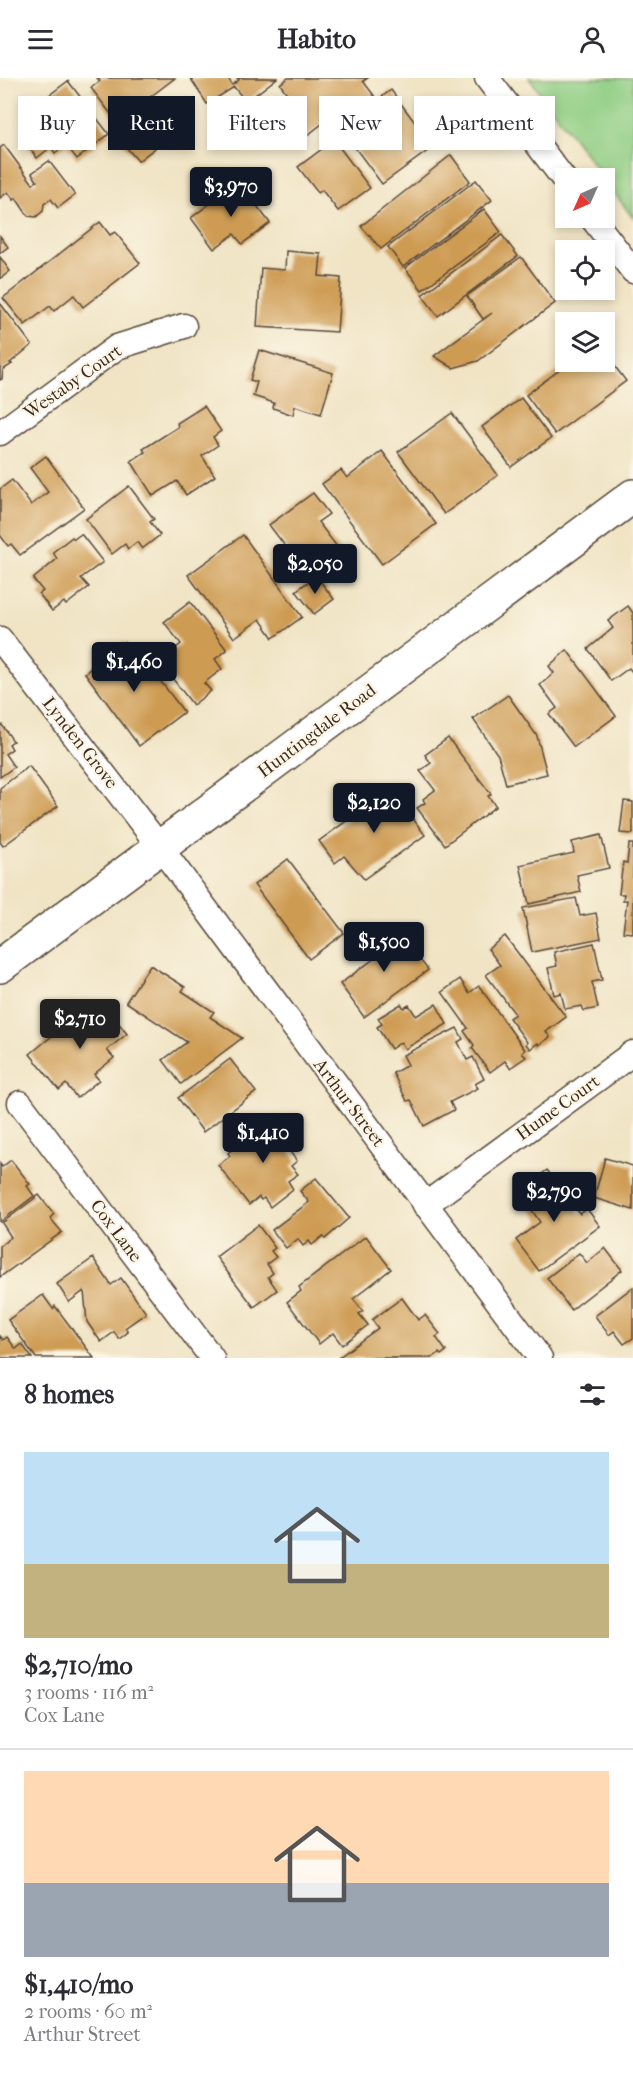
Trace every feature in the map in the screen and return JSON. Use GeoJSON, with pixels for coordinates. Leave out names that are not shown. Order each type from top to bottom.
{"type":"FeatureCollection","features":[{"type":"Feature","properties":{"kind":"main road","name":"Huntingdale Road"},"geometry":{"type":"LineString","coordinates":[[0,966],[633,496]]}},
{"type":"Feature","properties":{"kind":"street"},"geometry":{"type":"LineString","coordinates":[[487,78],[555,168]]}},
{"type":"Feature","properties":{"kind":"street"},"geometry":{"type":"LineString","coordinates":[[600,228],[633,271]]}},
{"type":"Feature","properties":{"kind":"street","name":"Westaby Court"},"geometry":{"type":"LineString","coordinates":[[0,434],[117,347],[184,326]]}},
{"type":"Feature","properties":{"kind":"street","name":"Lynden Grove"},"geometry":{"type":"LineString","coordinates":[[0,639],[160,847]]}},
{"type":"Feature","properties":{"kind":"street","name":"Arthur Street"},"geometry":{"type":"LineString","coordinates":[[160,847],[540,1358]]}},
{"type":"Feature","properties":{"kind":"street","name":"Hume Court"},"geometry":{"type":"LineString","coordinates":[[425,1205],[633,1053]]}},
{"type":"Feature","properties":{"kind":"street","name":"Cox Lane"},"geometry":{"type":"LineString","coordinates":[[20,1103],[200,1354]]}},
{"type":"Feature","properties":{"kind":"green space"},"geometry":{"type":"Polygon","coordinates":[[[529,78],[633,78],[633,218],[615,194],[615,168],[596,168],[555,113],[555,96],[542,96],[529,78]]]}},
{"type":"Feature","properties":{"kind":"building"},"geometry":{"type":"Polygon","coordinates":[[[97,78],[175,78],[151,96],[108,96],[108,110],[91,88],[100,81],[97,78]]]}},
{"type":"Feature","properties":{"kind":"building"},"geometry":{"type":"Polygon","coordinates":[[[228,78],[232,85],[239,80],[237,78],[277,78],[254,96],[241,96],[234,87],[220,96],[207,96],[207,104],[191,79],[228,78]]]}},
{"type":"Feature","properties":{"kind":"building"},"geometry":{"type":"Polygon","coordinates":[[[288,78],[368,78],[363,81],[374,96],[319,96],[319,126],[307,136],[307,96],[289,96],[280,84],[288,78]]]}},
{"type":"Feature","properties":{"kind":"building"},"geometry":{"type":"Polygon","coordinates":[[[68,81],[80,96],[48,96],[68,81]]]}},
{"type":"Feature","properties":{"kind":"building"},"geometry":{"type":"Polygon","coordinates":[[[391,90],[395,96],[383,96],[391,90]]]}},
{"type":"Feature","properties":{"kind":"building"},"geometry":{"type":"Polygon","coordinates":[[[402,105],[414,121],[414,150],[429,150],[382,184],[357,150],[402,150],[402,105]]]}},
{"type":"Feature","properties":{"kind":"building"},"geometry":{"type":"Polygon","coordinates":[[[96,117],[108,133],[96,144],[96,117]]]}},
{"type":"Feature","properties":{"kind":"building"},"geometry":{"type":"Polygon","coordinates":[[[4,145],[33,184],[37,181],[32,173],[49,161],[75,195],[58,208],[51,199],[44,204],[43,211],[36,217],[28,216],[16,198],[14,200],[8,192],[0,198],[0,148],[4,145]]]}},
{"type":"Feature","properties":{"kind":"building"},"geometry":{"type":"Polygon","coordinates":[[[31,150],[47,150],[37,158],[31,150]]]}},
{"type":"Feature","properties":{"kind":"building"},"geometry":{"type":"Polygon","coordinates":[[[70,150],[89,150],[77,159],[70,150]]]}},
{"type":"Feature","properties":{"kind":"building"},"geometry":{"type":"Polygon","coordinates":[[[129,150],[152,150],[138,161],[129,150]]]}},
{"type":"Feature","properties":{"kind":"building"},"geometry":{"type":"Polygon","coordinates":[[[321,150],[342,150],[370,188],[338,211],[322,190],[318,193],[298,167],[321,150]]]}},
{"type":"Feature","properties":{"kind":"building"},"geometry":{"type":"Polygon","coordinates":[[[451,155],[470,181],[381,249],[361,226],[451,155]]]}},
{"type":"Feature","properties":{"kind":"building"},"geometry":{"type":"Polygon","coordinates":[[[476,180],[492,200],[403,267],[388,247],[476,180]]]}},
{"type":"Feature","properties":{"kind":"building"},"geometry":{"type":"Polygon","coordinates":[[[239,182],[270,223],[242,244],[234,234],[214,249],[191,218],[239,182]]]}},
{"type":"Feature","properties":{"kind":"building"},"geometry":{"type":"Polygon","coordinates":[[[484,209],[501,232],[422,290],[405,268],[484,209]]]}},
{"type":"Feature","properties":{"kind":"building"},"geometry":{"type":"Polygon","coordinates":[[[100,222],[110,235],[115,232],[140,263],[83,307],[74,295],[54,311],[50,306],[25,325],[3,298],[100,222]]]}},
{"type":"Feature","properties":{"kind":"building"},"geometry":{"type":"Polygon","coordinates":[[[502,235],[518,256],[438,316],[422,295],[502,235]]]}},
{"type":"Feature","properties":{"kind":"building"},"geometry":{"type":"Polygon","coordinates":[[[0,236],[8,247],[0,253],[0,236]]]}},
{"type":"Feature","properties":{"kind":"building"},"geometry":{"type":"Polygon","coordinates":[[[286,251],[321,254],[319,276],[341,278],[337,332],[257,327],[261,268],[285,270],[286,251]]]}},
{"type":"Feature","properties":{"kind":"building"},"geometry":{"type":"Polygon","coordinates":[[[0,257],[10,271],[0,279],[0,257]]]}},
{"type":"Feature","properties":{"kind":"building"},"geometry":{"type":"Polygon","coordinates":[[[521,257],[555,303],[478,361],[453,368],[434,356],[492,313],[483,319],[467,296],[521,257]]]}},
{"type":"Feature","properties":{"kind":"building"},"geometry":{"type":"Polygon","coordinates":[[[0,303],[32,345],[3,370],[0,380],[0,303]]]}},
{"type":"Feature","properties":{"kind":"building"},"geometry":{"type":"Polygon","coordinates":[[[259,350],[333,373],[321,414],[295,406],[293,415],[273,408],[274,403],[253,396],[257,382],[250,380],[259,350]]]}},
{"type":"Feature","properties":{"kind":"building"},"geometry":{"type":"Polygon","coordinates":[[[615,366],[626,381],[555,434],[526,395],[557,372],[615,372],[615,366]]]}},
{"type":"Feature","properties":{"kind":"building"},"geometry":{"type":"Polygon","coordinates":[[[521,398],[551,438],[511,467],[482,427],[521,398]]]}},
{"type":"Feature","properties":{"kind":"building"},"geometry":{"type":"Polygon","coordinates":[[[204,406],[221,431],[213,437],[218,445],[202,456],[215,476],[186,495],[177,481],[153,496],[131,461],[145,452],[143,449],[178,427],[177,423],[204,406]]]}},
{"type":"Feature","properties":{"kind":"building"},"geometry":{"type":"Polygon","coordinates":[[[452,413],[498,475],[444,514],[398,452],[452,413]]]}},
{"type":"Feature","properties":{"kind":"building"},"geometry":{"type":"Polygon","coordinates":[[[382,451],[436,524],[382,564],[322,484],[341,470],[347,478],[382,451]]]}},
{"type":"Feature","properties":{"kind":"building"},"geometry":{"type":"Polygon","coordinates":[[[46,456],[84,508],[20,555],[11,544],[8,546],[0,535],[0,489],[12,480],[31,505],[48,492],[30,468],[46,456]]]}},
{"type":"Feature","properties":{"kind":"building"},"geometry":{"type":"Polygon","coordinates":[[[129,486],[154,519],[150,522],[160,535],[142,549],[137,542],[128,549],[125,544],[112,554],[86,519],[129,486]]]}},
{"type":"Feature","properties":{"kind":"building"},"geometry":{"type":"Polygon","coordinates":[[[313,493],[329,514],[318,522],[341,552],[308,576],[269,525],[313,493]]]}},
{"type":"Feature","properties":{"kind":"building"},"geometry":{"type":"Polygon","coordinates":[[[81,534],[103,562],[81,578],[89,587],[66,605],[64,602],[52,611],[39,594],[43,591],[33,579],[57,559],[53,552],[72,537],[74,539],[81,534]]]}},
{"type":"Feature","properties":{"kind":"building"},"geometry":{"type":"Polygon","coordinates":[[[243,535],[302,617],[273,638],[260,619],[234,638],[188,575],[243,535]]]}},
{"type":"Feature","properties":{"kind":"building"},"geometry":{"type":"Polygon","coordinates":[[[316,576],[334,599],[314,614],[296,591],[316,576]]]}},
{"type":"Feature","properties":{"kind":"building"},"geometry":{"type":"Polygon","coordinates":[[[190,602],[227,650],[215,659],[222,669],[204,683],[211,691],[193,705],[159,661],[181,644],[164,622],[190,602]]]}},
{"type":"Feature","properties":{"kind":"building"},"geometry":{"type":"Polygon","coordinates":[[[628,606],[633,613],[633,673],[629,668],[611,681],[588,649],[613,628],[608,621],[628,606]]]}},
{"type":"Feature","properties":{"kind":"building"},"geometry":{"type":"Polygon","coordinates":[[[124,642],[136,657],[140,654],[184,712],[139,746],[85,673],[124,642]]]}},
{"type":"Feature","properties":{"kind":"building"},"geometry":{"type":"Polygon","coordinates":[[[567,650],[616,716],[574,747],[549,714],[557,708],[540,685],[554,673],[549,666],[567,650]]]}},
{"type":"Feature","properties":{"kind":"building"},"geometry":{"type":"Polygon","coordinates":[[[508,695],[537,736],[547,774],[506,784],[498,755],[473,719],[508,695]]]}},
{"type":"Feature","properties":{"kind":"building"},"geometry":{"type":"Polygon","coordinates":[[[2,725],[13,741],[9,744],[12,749],[5,754],[14,767],[0,777],[0,726],[2,725]]]}},
{"type":"Feature","properties":{"kind":"building"},"geometry":{"type":"Polygon","coordinates":[[[448,738],[491,794],[488,796],[496,806],[445,845],[417,808],[425,803],[423,799],[435,790],[420,771],[431,763],[425,755],[448,738]]]}},
{"type":"Feature","properties":{"kind":"building"},"geometry":{"type":"Polygon","coordinates":[[[29,766],[58,806],[3,846],[0,842],[0,788],[29,766]]]}},
{"type":"Feature","properties":{"kind":"building"},"geometry":{"type":"Polygon","coordinates":[[[389,786],[425,835],[364,879],[344,856],[335,863],[319,841],[356,814],[354,811],[389,786]]]}},
{"type":"Feature","properties":{"kind":"building"},"geometry":{"type":"Polygon","coordinates":[[[624,801],[633,802],[633,834],[620,833],[624,801]]]}},
{"type":"Feature","properties":{"kind":"building"},"geometry":{"type":"Polygon","coordinates":[[[601,835],[609,868],[577,875],[581,892],[529,904],[520,865],[574,853],[572,842],[601,835]]]}},
{"type":"Feature","properties":{"kind":"building"},"geometry":{"type":"Polygon","coordinates":[[[629,844],[633,844],[633,933],[623,932],[627,900],[623,900],[624,894],[619,894],[623,862],[627,863],[629,844]]]}},
{"type":"Feature","properties":{"kind":"building"},"geometry":{"type":"Polygon","coordinates":[[[288,859],[344,933],[309,959],[254,885],[288,859]]]}},
{"type":"Feature","properties":{"kind":"building"},"geometry":{"type":"Polygon","coordinates":[[[576,898],[580,916],[596,913],[601,938],[532,952],[523,908],[576,898]]]}},
{"type":"Feature","properties":{"kind":"building"},"geometry":{"type":"Polygon","coordinates":[[[395,927],[428,970],[364,1017],[340,984],[375,958],[367,948],[395,927]]]}},
{"type":"Feature","properties":{"kind":"building"},"geometry":{"type":"Polygon","coordinates":[[[505,936],[566,1017],[546,1032],[550,1037],[530,1049],[509,1018],[515,1014],[486,975],[500,965],[488,949],[505,936]]]}},
{"type":"Feature","properties":{"kind":"building"},"geometry":{"type":"Polygon","coordinates":[[[594,943],[602,980],[592,982],[598,1008],[584,1011],[582,1006],[565,1009],[561,993],[554,995],[548,968],[557,966],[554,952],[594,943]]]}},
{"type":"Feature","properties":{"kind":"building"},"geometry":{"type":"Polygon","coordinates":[[[150,965],[185,987],[182,991],[214,1012],[210,1017],[242,1038],[181,1084],[163,1060],[187,1042],[126,1002],[150,965]]]}},
{"type":"Feature","properties":{"kind":"building"},"geometry":{"type":"Polygon","coordinates":[[[460,979],[469,993],[479,986],[525,1050],[522,1053],[526,1057],[510,1068],[505,1061],[490,1072],[472,1048],[474,1045],[464,1031],[468,1028],[442,992],[460,979]]]}},
{"type":"Feature","properties":{"kind":"building"},"geometry":{"type":"Polygon","coordinates":[[[102,1002],[127,1034],[107,1050],[114,1058],[94,1074],[99,1080],[77,1098],[66,1084],[59,1090],[30,1054],[74,1018],[78,1022],[102,1002]]]}},
{"type":"Feature","properties":{"kind":"building"},"geometry":{"type":"Polygon","coordinates":[[[401,1004],[404,1008],[409,1005],[416,1016],[436,1004],[447,1024],[405,1049],[401,1042],[391,1049],[377,1027],[382,1024],[378,1018],[401,1004]]]}},
{"type":"Feature","properties":{"kind":"building"},"geometry":{"type":"Polygon","coordinates":[[[457,1028],[463,1039],[458,1042],[467,1060],[473,1057],[484,1079],[475,1084],[478,1088],[450,1102],[454,1110],[424,1126],[411,1100],[407,1101],[393,1073],[408,1065],[403,1055],[457,1028]]]}},
{"type":"Feature","properties":{"kind":"building"},"geometry":{"type":"Polygon","coordinates":[[[230,1059],[256,1092],[203,1132],[178,1098],[230,1059]]]}},
{"type":"Feature","properties":{"kind":"building"},"geometry":{"type":"Polygon","coordinates":[[[276,1115],[296,1141],[287,1148],[297,1161],[291,1166],[298,1174],[288,1181],[293,1189],[270,1207],[264,1198],[261,1200],[259,1197],[249,1205],[218,1165],[230,1156],[228,1153],[276,1115]]]}},
{"type":"Feature","properties":{"kind":"building"},"geometry":{"type":"Polygon","coordinates":[[[605,1158],[633,1166],[633,1210],[594,1198],[605,1158]]]}},
{"type":"Feature","properties":{"kind":"building"},"geometry":{"type":"Polygon","coordinates":[[[11,1160],[30,1184],[27,1186],[34,1196],[0,1222],[0,1164],[2,1167],[11,1160]]]}},
{"type":"Feature","properties":{"kind":"building"},"geometry":{"type":"Polygon","coordinates":[[[547,1170],[580,1214],[587,1209],[600,1226],[539,1271],[516,1240],[540,1222],[531,1209],[539,1204],[525,1187],[547,1170]]]}},
{"type":"Feature","properties":{"kind":"building"},"geometry":{"type":"Polygon","coordinates":[[[316,1178],[349,1218],[325,1239],[323,1236],[312,1245],[309,1241],[303,1246],[298,1239],[286,1248],[272,1230],[309,1202],[300,1191],[316,1178]]]}},
{"type":"Feature","properties":{"kind":"building"},"geometry":{"type":"Polygon","coordinates":[[[39,1195],[54,1214],[50,1218],[62,1232],[0,1277],[0,1246],[11,1237],[2,1223],[39,1195]]]}},
{"type":"Feature","properties":{"kind":"building"},"geometry":{"type":"Polygon","coordinates":[[[258,1225],[275,1248],[271,1251],[276,1257],[267,1264],[273,1273],[268,1277],[277,1290],[254,1307],[216,1257],[258,1225]]]}},
{"type":"Feature","properties":{"kind":"building"},"geometry":{"type":"Polygon","coordinates":[[[366,1236],[391,1269],[353,1299],[363,1311],[359,1314],[368,1325],[342,1345],[333,1333],[319,1344],[287,1302],[301,1291],[299,1287],[366,1236]]]}},
{"type":"Feature","properties":{"kind":"building"},"geometry":{"type":"Polygon","coordinates":[[[605,1248],[622,1270],[571,1310],[547,1278],[579,1253],[587,1263],[605,1248]]]}},
{"type":"Feature","properties":{"kind":"building"},"geometry":{"type":"Polygon","coordinates":[[[93,1258],[111,1285],[121,1278],[146,1313],[125,1328],[128,1332],[119,1339],[114,1332],[101,1342],[87,1322],[84,1291],[69,1302],[57,1284],[93,1258]]]}},
{"type":"Feature","properties":{"kind":"building"},"geometry":{"type":"Polygon","coordinates":[[[633,1287],[633,1338],[624,1344],[614,1331],[609,1335],[595,1316],[633,1287]]]}},
{"type":"Feature","properties":{"kind":"building"},"geometry":{"type":"Polygon","coordinates":[[[43,1295],[53,1309],[55,1306],[94,1358],[36,1358],[8,1320],[43,1295]]]}},
{"type":"Feature","properties":{"kind":"building"},"geometry":{"type":"Polygon","coordinates":[[[402,1298],[418,1320],[425,1315],[440,1334],[436,1337],[446,1351],[432,1358],[338,1358],[378,1328],[372,1320],[402,1298]]]}},
{"type":"Feature","properties":{"kind":"building"},"geometry":{"type":"Polygon","coordinates":[[[0,1336],[3,1340],[7,1337],[16,1349],[22,1344],[32,1358],[0,1358],[0,1336]]]}}]}
